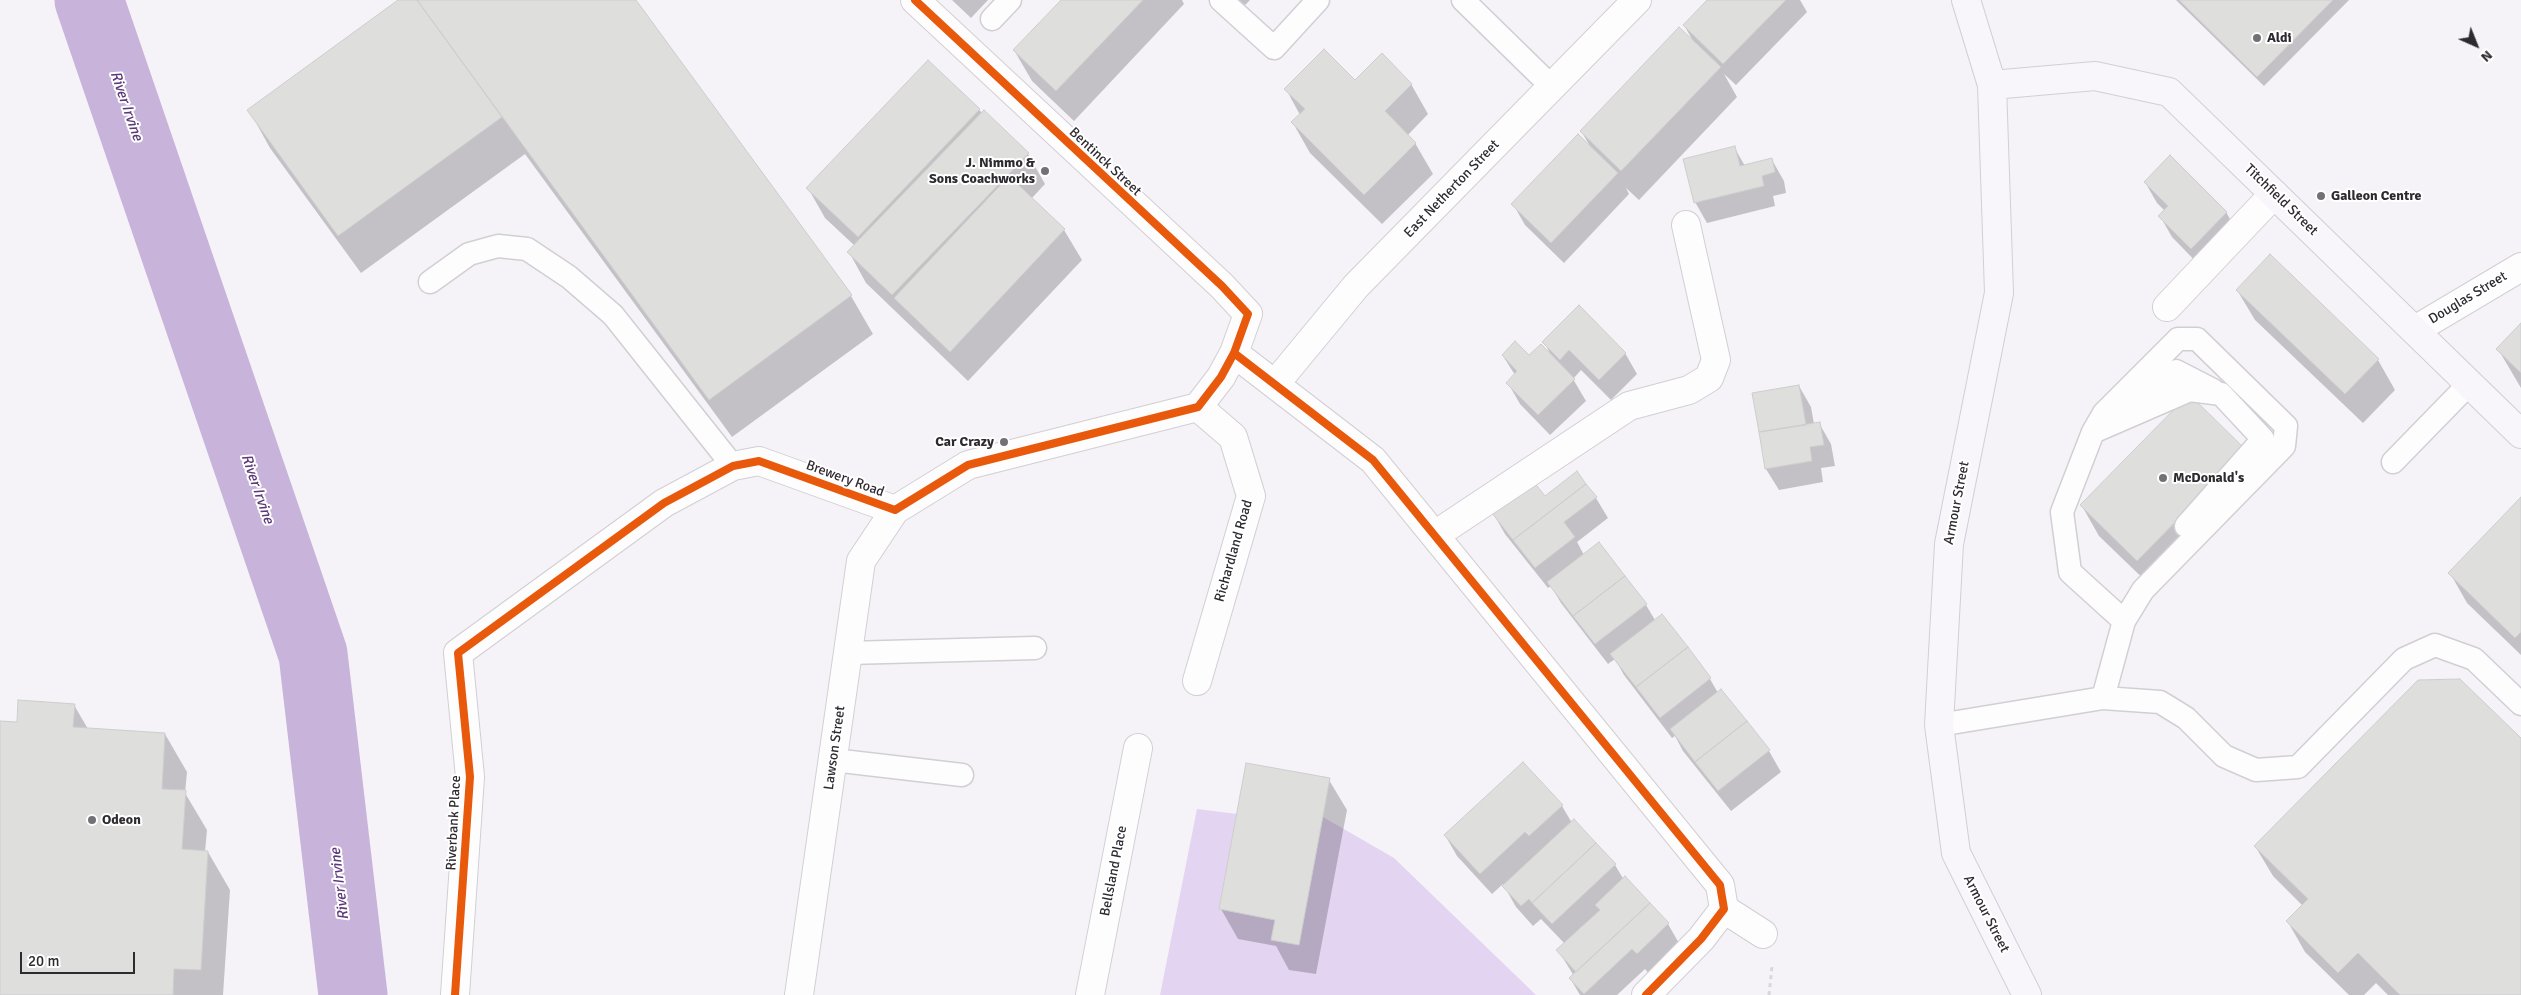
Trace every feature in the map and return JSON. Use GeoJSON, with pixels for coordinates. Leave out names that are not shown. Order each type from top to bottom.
{"type":"FeatureCollection","features":[{"type":"Feature","properties":{"kind":"main road","name":"Armour Street"},"geometry":{"type":"LineString","coordinates":[[1966,0],[1992,85],[1999,293],[1949,544],[1939,725],[1956,853],[2027,995]]}},
{"type":"Feature","properties":{"kind":"main road","name":"Titchfield Street"},"geometry":{"type":"LineString","coordinates":[[1992,85],[2096,76],[2169,92],[2521,434]]}},
{"type":"Feature","properties":{"kind":"street","name":"Bentinck Street"},"geometry":{"type":"LineString","coordinates":[[914,0],[1222,286],[1248,314],[1234,353]]}},
{"type":"Feature","properties":{"kind":"street","name":"East Netherton Street"},"geometry":{"type":"LineString","coordinates":[[1275,384],[1356,286],[1636,0]]}},
{"type":"Feature","properties":{"kind":"street"},"geometry":{"type":"LineString","coordinates":[[2167,307],[2274,194]]}},
{"type":"Feature","properties":{"kind":"street"},"geometry":{"type":"LineString","coordinates":[[1435,535],[1629,406],[1689,390],[1709,378],[1716,360],[1686,225]]}},
{"type":"Feature","properties":{"kind":"street","name":"Douglas Street"},"geometry":{"type":"LineString","coordinates":[[2415,330],[2521,267]]}},
{"type":"Feature","properties":{"kind":"street"},"geometry":{"type":"LineString","coordinates":[[1198,407],[1221,378],[1234,353],[1373,460],[1720,885],[1724,909],[1701,939],[1646,995]]}},
{"type":"Feature","properties":{"kind":"street","name":"Brewery Road"},"geometry":{"type":"LineString","coordinates":[[458,653],[664,503],[733,466],[759,461],[895,510],[968,465],[1198,407]]}},
{"type":"Feature","properties":{"kind":"street","name":"Richardland Road"},"geometry":{"type":"LineString","coordinates":[[1197,681],[1251,496],[1232,437],[1198,407]]}},
{"type":"Feature","properties":{"kind":"street","name":"Lawson Street"},"geometry":{"type":"LineString","coordinates":[[799,995],[861,560],[895,510]]}},
{"type":"Feature","properties":{"kind":"street","name":"Riverbank Place"},"geometry":{"type":"LineString","coordinates":[[455,995],[470,777],[458,653]]}},
{"type":"Feature","properties":{"kind":"street","name":"Bellsland Place"},"geometry":{"type":"LineString","coordinates":[[1090,995],[1138,748]]}},
{"type":"Feature","properties":{"kind":"street"},"geometry":{"type":"LineString","coordinates":[[1724,909],[1763,934]]}},
{"type":"Feature","properties":{"kind":"lane"},"geometry":{"type":"LineString","coordinates":[[992,18],[1010,0]]}},
{"type":"Feature","properties":{"kind":"lane"},"geometry":{"type":"LineString","coordinates":[[1221,0],[1274,48],[1318,0]]}},
{"type":"Feature","properties":{"kind":"lane"},"geometry":{"type":"LineString","coordinates":[[1463,0],[1552,86]]}},
{"type":"Feature","properties":{"kind":"lane"},"geometry":{"type":"LineString","coordinates":[[430,282],[469,254],[498,246],[527,249],[569,277],[613,315],[733,466]]}},
{"type":"Feature","properties":{"kind":"lane"},"geometry":{"type":"LineString","coordinates":[[2104,698],[2124,621],[2143,590],[2284,446],[2286,426],[2197,339],[2178,339],[2104,413],[2093,432],[2062,512],[2070,572],[2124,621]]}},
{"type":"Feature","properties":{"kind":"lane"},"geometry":{"type":"LineString","coordinates":[[2093,432],[2116,422],[2133,397],[2176,371],[2221,394],[2263,439],[2175,538],[2175,557]]}},
{"type":"Feature","properties":{"kind":"lane"},"geometry":{"type":"LineString","coordinates":[[2393,462],[2469,384]]}},
{"type":"Feature","properties":{"kind":"lane"},"geometry":{"type":"LineString","coordinates":[[1939,725],[2104,698],[2160,702],[2186,718],[2224,756],[2256,770],[2298,767],[2404,659],[2434,646],[2474,659],[2517,693]]}},
{"type":"Feature","properties":{"kind":"lane"},"geometry":{"type":"LineString","coordinates":[[848,653],[1035,648]]}},
{"type":"Feature","properties":{"kind":"lane"},"geometry":{"type":"LineString","coordinates":[[833,760],[962,775]]}},
{"type":"Feature","properties":{"kind":"shaded area"},"geometry":{"type":"Polygon","coordinates":[[[1197,809],[1237,814],[1219,909],[1275,920],[1271,940],[1299,944],[1323,817],[1394,858],[1536,995],[1160,995],[1197,809]]]}},
{"type":"Feature","properties":{"kind":"building"},"geometry":{"type":"Polygon","coordinates":[[[398,0],[417,0],[502,117],[338,236],[247,110],[398,0]]]}},
{"type":"Feature","properties":{"kind":"building"},"geometry":{"type":"Polygon","coordinates":[[[417,0],[636,0],[852,295],[709,400],[417,0]]]}},
{"type":"Feature","properties":{"kind":"building"},"geometry":{"type":"Polygon","coordinates":[[[1061,0],[1143,0],[1056,91],[1013,50],[1061,0]]]}},
{"type":"Feature","properties":{"kind":"building"},"geometry":{"type":"Polygon","coordinates":[[[1707,0],[1786,0],[1723,64],[1683,25],[1707,0]]]}},
{"type":"Feature","properties":{"kind":"building","name":"Aldi"},"geometry":{"type":"Polygon","coordinates":[[[2179,0],[2333,0],[2257,77],[2179,0]]]}},
{"type":"Feature","properties":{"kind":"building"},"geometry":{"type":"Polygon","coordinates":[[[1679,27],[1721,67],[1621,171],[1580,131],[1679,27]]]}},
{"type":"Feature","properties":{"kind":"building"},"geometry":{"type":"Polygon","coordinates":[[[1324,49],[1355,80],[1382,53],[1412,84],[1385,111],[1416,143],[1364,195],[1291,122],[1305,109],[1284,89],[1324,49]]]}},
{"type":"Feature","properties":{"kind":"building"},"geometry":{"type":"Polygon","coordinates":[[[928,60],[980,109],[858,237],[806,188],[928,60]]]}},
{"type":"Feature","properties":{"kind":"building"},"geometry":{"type":"Polygon","coordinates":[[[984,110],[1029,153],[892,295],[847,252],[984,110]]]}},
{"type":"Feature","properties":{"kind":"building"},"geometry":{"type":"Polygon","coordinates":[[[1578,134],[1618,173],[1551,243],[1511,204],[1578,134]]]}},
{"type":"Feature","properties":{"kind":"building"},"geometry":{"type":"Polygon","coordinates":[[[1735,146],[1740,166],[1772,158],[1775,172],[1762,176],[1764,186],[1694,203],[1683,159],[1735,146]]]}},
{"type":"Feature","properties":{"kind":"building"},"geometry":{"type":"Polygon","coordinates":[[[2170,155],[2227,212],[2191,249],[2158,216],[2168,206],[2144,182],[2170,155]]]}},
{"type":"Feature","properties":{"kind":"building"},"geometry":{"type":"Polygon","coordinates":[[[1009,176],[1065,229],[950,352],[894,298],[1009,176]]]}},
{"type":"Feature","properties":{"kind":"building"},"geometry":{"type":"Polygon","coordinates":[[[2270,254],[2379,359],[2345,394],[2236,290],[2270,254]]]}},
{"type":"Feature","properties":{"kind":"building"},"geometry":{"type":"Polygon","coordinates":[[[1579,305],[1626,353],[1599,380],[1569,350],[1560,360],[1542,342],[1579,305]]]}},
{"type":"Feature","properties":{"kind":"building"},"geometry":{"type":"Polygon","coordinates":[[[2521,323],[2521,373],[2496,349],[2521,323]]]}},
{"type":"Feature","properties":{"kind":"building"},"geometry":{"type":"Polygon","coordinates":[[[1515,341],[1529,355],[1541,344],[1575,379],[1538,415],[1506,383],[1517,371],[1502,355],[1515,341]]]}},
{"type":"Feature","properties":{"kind":"building"},"geometry":{"type":"Polygon","coordinates":[[[1799,385],[1806,425],[1759,432],[1752,393],[1799,385]]]}},
{"type":"Feature","properties":{"kind":"building","name":"McDonald's"},"geometry":{"type":"Polygon","coordinates":[[[2189,394],[2246,450],[2137,561],[2080,505],[2189,394]]]}},
{"type":"Feature","properties":{"kind":"building"},"geometry":{"type":"Polygon","coordinates":[[[1820,422],[1824,445],[1810,447],[1812,461],[1765,469],[1759,432],[1820,422]]]}},
{"type":"Feature","properties":{"kind":"building"},"geometry":{"type":"Polygon","coordinates":[[[1577,471],[1586,484],[1513,540],[1492,513],[1533,481],[1545,496],[1577,471]]]}},
{"type":"Feature","properties":{"kind":"building"},"geometry":{"type":"Polygon","coordinates":[[[1586,484],[1597,497],[1564,522],[1575,537],[1535,568],[1513,540],[1586,484]]]}},
{"type":"Feature","properties":{"kind":"building"},"geometry":{"type":"Polygon","coordinates":[[[2521,497],[2521,632],[2515,638],[2448,573],[2521,497]]]}},
{"type":"Feature","properties":{"kind":"building"},"geometry":{"type":"Polygon","coordinates":[[[1599,542],[1625,576],[1573,616],[1547,582],[1599,542]]]}},
{"type":"Feature","properties":{"kind":"building"},"geometry":{"type":"Polygon","coordinates":[[[1625,576],[1647,604],[1595,644],[1573,616],[1625,576]]]}},
{"type":"Feature","properties":{"kind":"building"},"geometry":{"type":"Polygon","coordinates":[[[1662,614],[1688,647],[1636,687],[1610,654],[1662,614]]]}},
{"type":"Feature","properties":{"kind":"building"},"geometry":{"type":"Polygon","coordinates":[[[1688,647],[1711,678],[1660,718],[1636,687],[1688,647]]]}},
{"type":"Feature","properties":{"kind":"building"},"geometry":{"type":"Polygon","coordinates":[[[2460,679],[2521,738],[2521,995],[2400,995],[2358,953],[2338,973],[2286,921],[2308,899],[2254,846],[2418,680],[2460,679]]]}},
{"type":"Feature","properties":{"kind":"building"},"geometry":{"type":"Polygon","coordinates":[[[1721,689],[1747,721],[1695,762],[1670,729],[1721,689]]]}},
{"type":"Feature","properties":{"kind":"building","name":"Odeon"},"geometry":{"type":"Polygon","coordinates":[[[18,700],[75,704],[73,727],[165,733],[162,789],[186,790],[182,849],[208,851],[201,970],[174,969],[173,995],[0,995],[0,721],[17,722],[18,700]]]}},
{"type":"Feature","properties":{"kind":"building"},"geometry":{"type":"Polygon","coordinates":[[[1747,721],[1770,750],[1718,791],[1695,762],[1747,721]]]}},
{"type":"Feature","properties":{"kind":"building"},"geometry":{"type":"Polygon","coordinates":[[[1523,762],[1563,805],[1529,836],[1525,832],[1480,874],[1444,835],[1523,762]]]}},
{"type":"Feature","properties":{"kind":"building"},"geometry":{"type":"Polygon","coordinates":[[[1246,763],[1330,778],[1299,945],[1271,940],[1275,920],[1219,909],[1246,763]]]}},
{"type":"Feature","properties":{"kind":"building"},"geometry":{"type":"Polygon","coordinates":[[[1574,819],[1596,843],[1532,903],[1529,899],[1521,906],[1502,886],[1574,819]]]}},
{"type":"Feature","properties":{"kind":"building"},"geometry":{"type":"Polygon","coordinates":[[[1596,843],[1616,864],[1552,924],[1532,903],[1596,843]]]}},
{"type":"Feature","properties":{"kind":"building"},"geometry":{"type":"Polygon","coordinates":[[[1625,876],[1650,903],[1576,972],[1556,950],[1600,910],[1595,905],[1625,876]]]}},
{"type":"Feature","properties":{"kind":"building"},"geometry":{"type":"Polygon","coordinates":[[[1650,903],[1669,923],[1637,954],[1632,949],[1584,994],[1569,978],[1650,903]]]}},
{"type":"Feature","properties":{"kind":"waterway","name":"River Irvine"},"geometry":{"type":"LineString","coordinates":[[89,0],[313,654],[353,995]]}},
{"type":"Feature","properties":{"kind":"cycle path"},"geometry":{"type":"LineString","coordinates":[[455,995],[470,777],[458,653],[664,503],[733,466],[759,461],[895,510],[968,465],[1198,407],[1221,377],[1234,353],[1248,314],[1222,286],[915,0]]}},
{"type":"Feature","properties":{"kind":"cycle path"},"geometry":{"type":"LineString","coordinates":[[1234,353],[1373,460],[1720,885],[1724,909],[1701,939],[1646,995]]}},
{"type":"Feature","properties":{"kind":"place","name":"Aldi"},"geometry":{"type":"Point","coordinates":[2257,38]}},
{"type":"Feature","properties":{"kind":"place","name":"J. Nimmo & Sons Coachworks"},"geometry":{"type":"Point","coordinates":[1045,171]}},
{"type":"Feature","properties":{"kind":"place","name":"Galleon Centre"},"geometry":{"type":"Point","coordinates":[2321,196]}},
{"type":"Feature","properties":{"kind":"place","name":"Car Crazy"},"geometry":{"type":"Point","coordinates":[1004,442]}},
{"type":"Feature","properties":{"kind":"place","name":"McDonald's"},"geometry":{"type":"Point","coordinates":[2163,478]}},
{"type":"Feature","properties":{"kind":"place","name":"Odeon"},"geometry":{"type":"Point","coordinates":[92,820]}}]}
